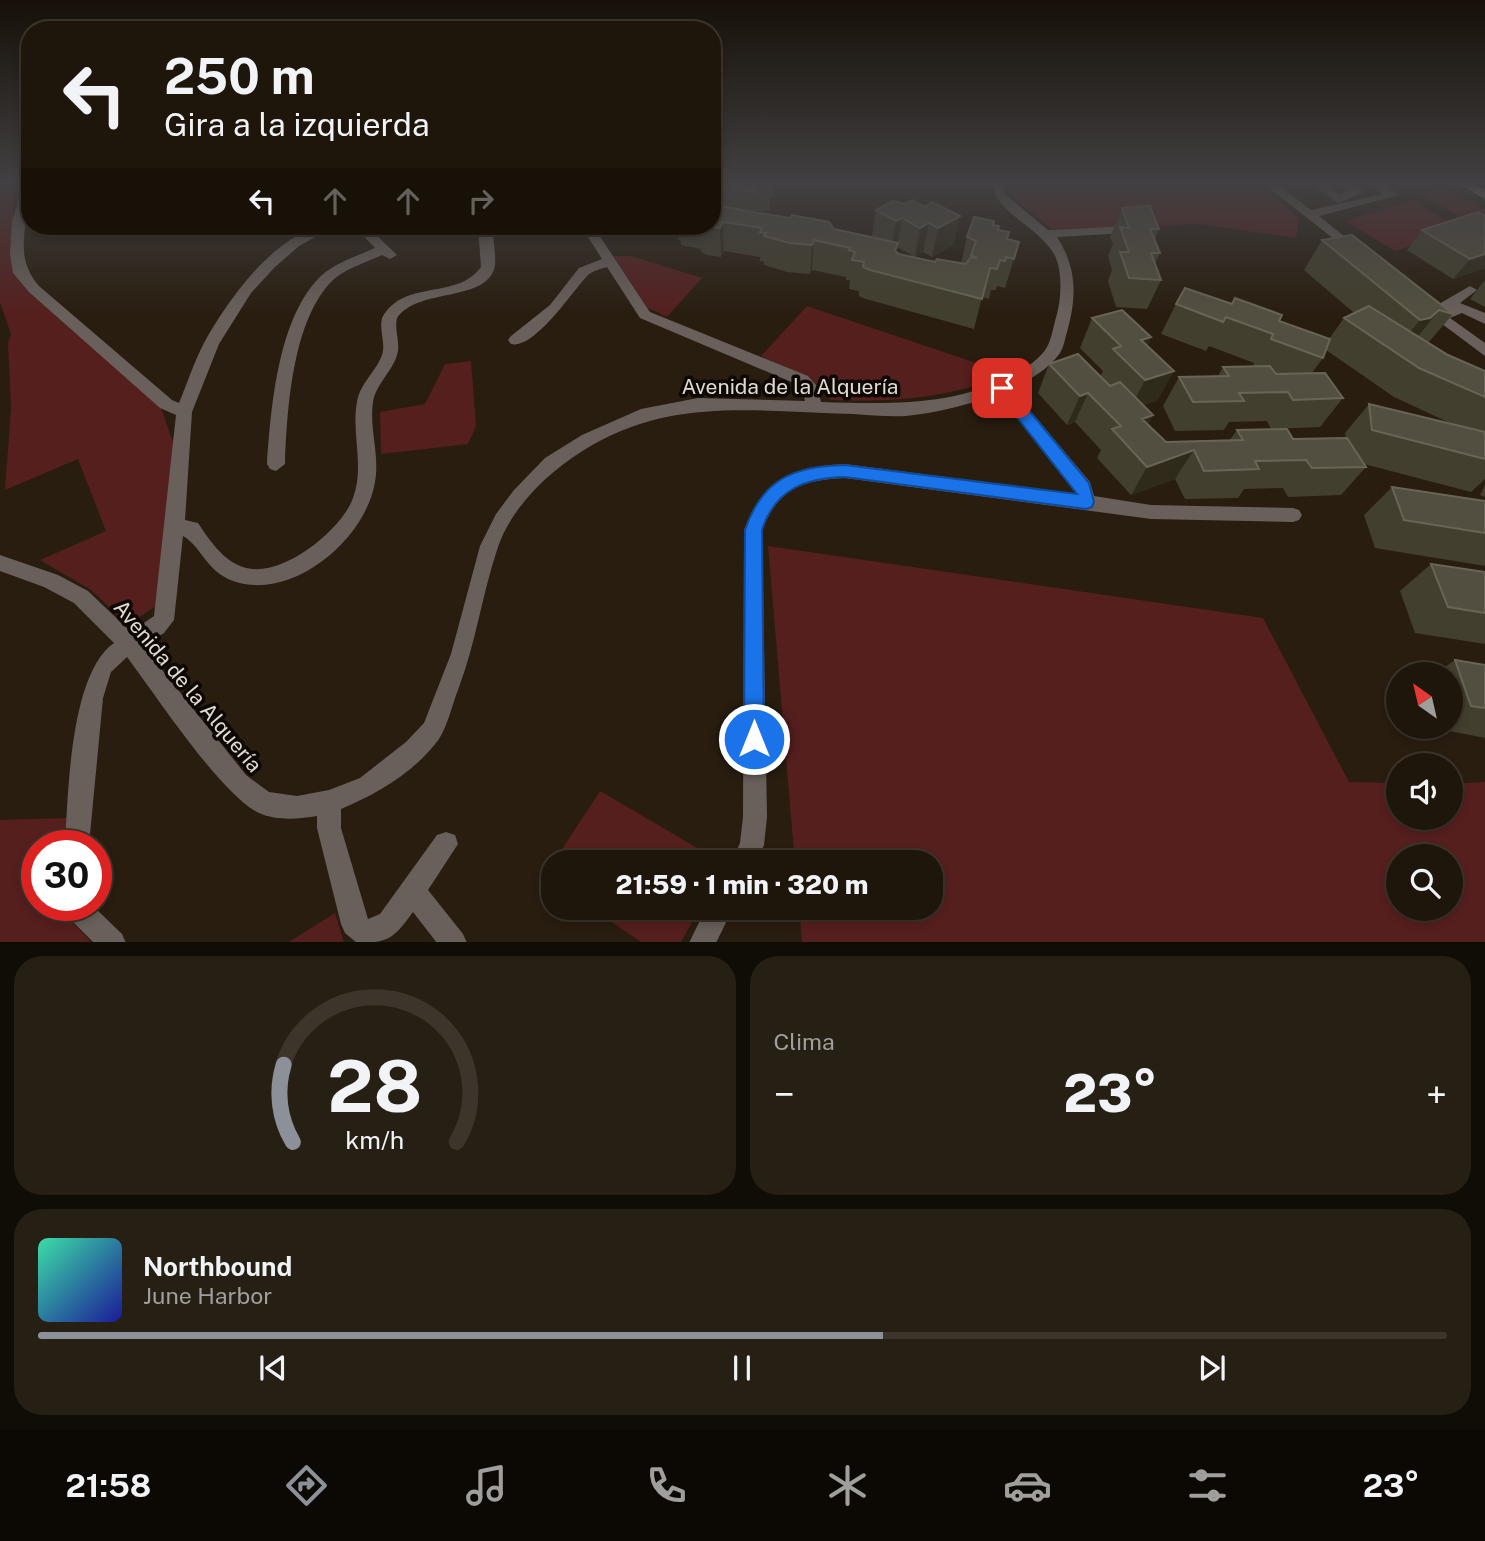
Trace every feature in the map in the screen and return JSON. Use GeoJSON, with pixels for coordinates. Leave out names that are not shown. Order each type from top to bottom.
{"type":"FeatureCollection","features":[{"type":"Feature","properties":{"kind":"street"},"geometry":{"type":"LineString","coordinates":[[18,227],[20,273],[34,289],[166,404],[184,412]]}},
{"type":"Feature","properties":{"kind":"street","name":"Avenida de la Alquería"},"geometry":{"type":"LineString","coordinates":[[0,564],[51,581],[81,597],[130,645],[238,783],[264,803],[297,808],[329,802],[368,786],[414,750],[432,730],[461,654],[489,546],[502,519],[520,495],[551,463],[613,426],[670,408],[698,404],[904,410],[953,403],[1002,388],[1031,372],[1054,350],[1066,310],[1067,277],[1058,248],[1037,227]]}},
{"type":"Feature","properties":{"kind":"street"},"geometry":{"type":"LineString","coordinates":[[1323,227],[1362,257]]}},
{"type":"Feature","properties":{"kind":"street"},"geometry":{"type":"LineString","coordinates":[[1046,234],[1126,229]]}},
{"type":"Feature","properties":{"kind":"street"},"geometry":{"type":"LineString","coordinates":[[78,830],[90,713],[98,676],[110,658],[164,620],[175,528],[184,412],[211,344],[246,289],[294,243],[310,235]]}},
{"type":"Feature","properties":{"kind":"street"},"geometry":{"type":"LineString","coordinates":[[276,464],[278,412],[285,376],[309,305],[326,278],[387,253],[369,235]]}},
{"type":"Feature","properties":{"kind":"street"},"geometry":{"type":"LineString","coordinates":[[175,528],[191,528],[222,569],[242,576],[267,577],[294,569],[316,557],[360,503],[367,485],[365,400],[391,352],[388,320],[393,310],[418,297],[458,290],[479,280],[488,267],[486,235]]}},
{"type":"Feature","properties":{"kind":"street"},"geometry":{"type":"LineString","coordinates":[[592,235],[645,315],[802,380],[809,386],[814,406]]}},
{"type":"Feature","properties":{"kind":"street"},"geometry":{"type":"LineString","coordinates":[[516,340],[555,307],[584,271],[608,261]]}},
{"type":"Feature","properties":{"kind":"street"},"geometry":{"type":"LineString","coordinates":[[1435,314],[1470,290]]}},
{"type":"Feature","properties":{"kind":"street"},"geometry":{"type":"LineString","coordinates":[[1416,299],[1485,351]]}},
{"type":"Feature","properties":{"kind":"street"},"geometry":{"type":"LineString","coordinates":[[1435,314],[1462,307],[1485,319]]}},
{"type":"Feature","properties":{"kind":"street"},"geometry":{"type":"LineString","coordinates":[[1002,388],[1084,488],[1086,502]]}},
{"type":"Feature","properties":{"kind":"street"},"geometry":{"type":"LineString","coordinates":[[750,850],[755,817],[753,530],[760,509],[775,491],[795,478],[819,472],[845,471],[1151,512],[1293,515]]}},
{"type":"Feature","properties":{"kind":"street"},"geometry":{"type":"LineString","coordinates":[[329,802],[329,828],[358,929],[369,933],[383,928],[446,844]]}},
{"type":"Feature","properties":{"kind":"street"},"geometry":{"type":"LineString","coordinates":[[412,891],[453,942]]}},
{"type":"Feature","properties":{"kind":"street"},"geometry":{"type":"LineString","coordinates":[[703,942],[714,920]]}},
{"type":"Feature","properties":{"kind":"street"},"geometry":{"type":"LineString","coordinates":[[90,921],[112,942]]}},
{"type":"Feature","properties":{"kind":"shaded area"},"geometry":{"type":"Polygon","coordinates":[[[0,227],[13,227],[13,268],[86,340],[161,408],[174,445],[156,606],[135,620],[122,619],[91,590],[40,560],[106,531],[78,459],[5,490],[11,408],[8,343],[11,334],[0,302],[0,227]]]}},
{"type":"Feature","properties":{"kind":"shaded area"},"geometry":{"type":"Polygon","coordinates":[[[1049,227],[1112,227],[1052,229],[1049,227]]]}},
{"type":"Feature","properties":{"kind":"shaded area"},"geometry":{"type":"Polygon","coordinates":[[[1220,227],[1298,227],[1296,238],[1220,227]]]}},
{"type":"Feature","properties":{"kind":"shaded area"},"geometry":{"type":"Polygon","coordinates":[[[1356,227],[1462,229],[1395,251],[1356,227]]]}},
{"type":"Feature","properties":{"kind":"shaded area"},"geometry":{"type":"Polygon","coordinates":[[[613,256],[631,256],[702,278],[667,317],[648,308],[613,256]]]}},
{"type":"Feature","properties":{"kind":"shaded area"},"geometry":{"type":"Polygon","coordinates":[[[807,306],[991,368],[1000,377],[958,390],[917,398],[831,400],[809,377],[761,356],[807,306]]]}},
{"type":"Feature","properties":{"kind":"shaded area"},"geometry":{"type":"Polygon","coordinates":[[[471,361],[476,426],[468,444],[381,454],[380,412],[425,404],[445,364],[471,361]]]}},
{"type":"Feature","properties":{"kind":"shaded area"},"geometry":{"type":"Polygon","coordinates":[[[768,546],[1263,618],[1349,782],[1386,783],[1386,830],[1463,830],[1463,783],[1485,782],[1485,942],[802,942],[800,920],[943,920],[943,850],[794,850],[768,546]]]}},
{"type":"Feature","properties":{"kind":"shaded area"},"geometry":{"type":"Polygon","coordinates":[[[600,791],[701,850],[561,850],[600,791]]]}},
{"type":"Feature","properties":{"kind":"shaded area"},"geometry":{"type":"Polygon","coordinates":[[[68,818],[67,830],[21,830],[21,921],[71,921],[91,942],[0,942],[0,820],[68,818]]]}},
{"type":"Feature","properties":{"kind":"shaded area"},"geometry":{"type":"Polygon","coordinates":[[[335,913],[344,942],[289,942],[335,913]]]}},
{"type":"Feature","properties":{"kind":"shaded area"},"geometry":{"type":"Polygon","coordinates":[[[609,920],[693,920],[681,942],[641,942],[609,920]]]}},
{"type":"Feature","properties":{"kind":"building"},"geometry":{"type":"Polygon","coordinates":[[[755,227],[833,227],[898,243],[895,251],[899,254],[935,262],[937,259],[966,264],[971,257],[977,258],[971,255],[976,241],[967,237],[971,227],[999,227],[998,230],[1009,232],[1007,239],[1019,242],[1014,259],[1006,257],[1005,261],[1000,260],[997,269],[990,268],[982,299],[870,270],[863,267],[864,262],[852,260],[855,252],[849,250],[850,248],[814,240],[812,245],[789,243],[764,236],[766,233],[760,232],[762,228],[755,227]]]}},
{"type":"Feature","properties":{"kind":"building"},"geometry":{"type":"Polygon","coordinates":[[[1120,227],[1158,227],[1159,229],[1150,229],[1160,253],[1151,253],[1161,280],[1129,278],[1120,252],[1129,252],[1120,227]]]}},
{"type":"Feature","properties":{"kind":"building"},"geometry":{"type":"Polygon","coordinates":[[[1431,227],[1485,227],[1485,254],[1470,259],[1422,230],[1431,227]]]}},
{"type":"Feature","properties":{"kind":"building"},"geometry":{"type":"Polygon","coordinates":[[[1352,235],[1453,314],[1439,310],[1430,318],[1420,320],[1322,240],[1352,235]]]}},
{"type":"Feature","properties":{"kind":"building"},"geometry":{"type":"Polygon","coordinates":[[[1185,288],[1232,304],[1235,298],[1282,315],[1279,321],[1330,339],[1323,358],[1271,339],[1273,334],[1226,317],[1223,322],[1176,304],[1185,288]]]}},
{"type":"Feature","properties":{"kind":"building"},"geometry":{"type":"Polygon","coordinates":[[[1369,306],[1448,355],[1485,371],[1485,397],[1419,368],[1344,318],[1369,306]]]}},
{"type":"Feature","properties":{"kind":"building"},"geometry":{"type":"Polygon","coordinates":[[[1122,310],[1151,337],[1141,340],[1174,371],[1145,380],[1113,349],[1121,346],[1092,318],[1122,310]]]}},
{"type":"Feature","properties":{"kind":"building"},"geometry":{"type":"Polygon","coordinates":[[[1078,354],[1110,386],[1120,382],[1153,415],[1142,419],[1166,442],[1243,440],[1237,430],[1287,429],[1293,439],[1347,438],[1366,467],[1312,468],[1306,460],[1255,461],[1259,469],[1204,471],[1194,450],[1147,467],[1112,429],[1121,426],[1088,393],[1080,396],[1049,364],[1078,354]]]}},
{"type":"Feature","properties":{"kind":"building"},"geometry":{"type":"Polygon","coordinates":[[[1270,366],[1276,374],[1325,373],[1343,398],[1293,400],[1288,392],[1239,393],[1244,401],[1193,402],[1179,377],[1229,376],[1223,367],[1270,366]]]}},
{"type":"Feature","properties":{"kind":"building"},"geometry":{"type":"Polygon","coordinates":[[[1369,404],[1485,432],[1485,459],[1372,430],[1369,404]]]}},
{"type":"Feature","properties":{"kind":"building"},"geometry":{"type":"Polygon","coordinates":[[[1392,487],[1485,501],[1485,533],[1404,520],[1392,487]]]}},
{"type":"Feature","properties":{"kind":"building"},"geometry":{"type":"Polygon","coordinates":[[[1431,564],[1485,572],[1485,613],[1448,607],[1431,564]]]}},
{"type":"Feature","properties":{"kind":"building"},"geometry":{"type":"Polygon","coordinates":[[[1455,660],[1485,665],[1485,708],[1471,706],[1463,683],[1463,662],[1455,660]]]}},
{"type":"Feature","properties":{"kind":"route"},"geometry":{"type":"LineString","coordinates":[[754,739],[753,530],[760,509],[775,491],[795,478],[819,472],[845,471],[1086,502],[1084,488],[1002,388]]}}]}
